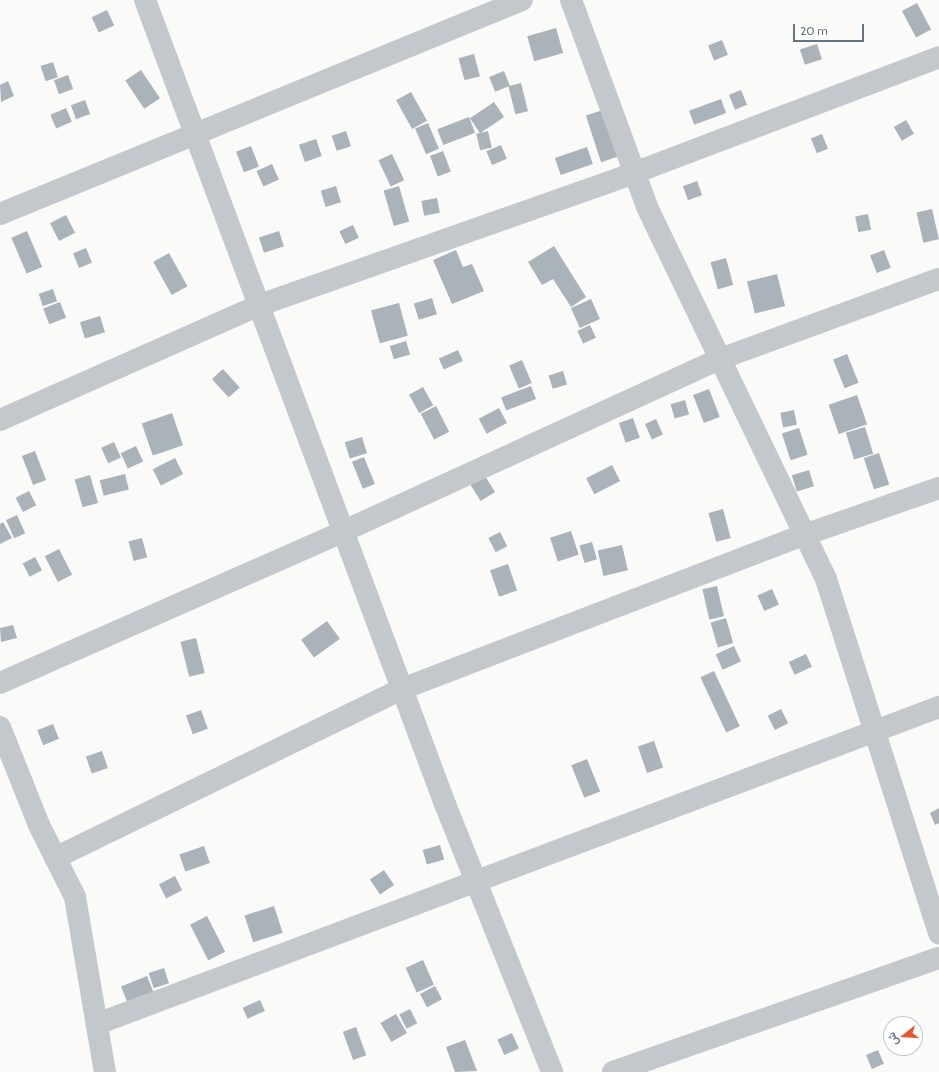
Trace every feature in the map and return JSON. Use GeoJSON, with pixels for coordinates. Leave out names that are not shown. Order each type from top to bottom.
{"type":"FeatureCollection","features":[{"type":"Feature","properties":{"kind":"street"},"geometry":{"type":"LineString","coordinates":[[146,0],[402,689],[476,882],[552,1072]]}},
{"type":"Feature","properties":{"kind":"street"},"geometry":{"type":"LineString","coordinates":[[0,214],[195,132],[522,0]]}},
{"type":"Feature","properties":{"kind":"street"},"geometry":{"type":"LineString","coordinates":[[570,0],[647,207],[826,579],[939,933]]}},
{"type":"Feature","properties":{"kind":"street"},"geometry":{"type":"LineString","coordinates":[[0,420],[260,305],[634,173],[939,57]]}},
{"type":"Feature","properties":{"kind":"street"},"geometry":{"type":"LineString","coordinates":[[0,683],[344,531],[720,359],[939,279]]}},
{"type":"Feature","properties":{"kind":"street"},"geometry":{"type":"LineString","coordinates":[[56,858],[402,689],[804,535],[939,488]]}},
{"type":"Feature","properties":{"kind":"street"},"geometry":{"type":"LineString","coordinates":[[97,1024],[476,882],[874,730],[939,707]]}},
{"type":"Feature","properties":{"kind":"street"},"geometry":{"type":"LineString","coordinates":[[0,727],[39,825],[75,897],[105,1072]]}},
{"type":"Feature","properties":{"kind":"street"},"geometry":{"type":"LineString","coordinates":[[613,1072],[939,958]]}},
{"type":"Feature","properties":{"kind":"building"},"geometry":{"type":"Polygon","coordinates":[[[917,3],[931,29],[916,37],[902,11],[917,3]]]}},
{"type":"Feature","properties":{"kind":"building"},"geometry":{"type":"Polygon","coordinates":[[[107,10],[114,25],[99,33],[92,17],[107,10]]]}},
{"type":"Feature","properties":{"kind":"building"},"geometry":{"type":"Polygon","coordinates":[[[556,28],[563,53],[534,61],[527,36],[556,28]]]}},
{"type":"Feature","properties":{"kind":"building"},"geometry":{"type":"Polygon","coordinates":[[[722,40],[728,55],[714,60],[708,46],[722,40]]]}},
{"type":"Feature","properties":{"kind":"building"},"geometry":{"type":"Polygon","coordinates":[[[817,44],[822,59],[805,65],[800,50],[817,44]]]}},
{"type":"Feature","properties":{"kind":"building"},"geometry":{"type":"Polygon","coordinates":[[[474,54],[480,76],[464,80],[459,58],[474,54]]]}},
{"type":"Feature","properties":{"kind":"building"},"geometry":{"type":"Polygon","coordinates":[[[53,62],[58,77],[46,81],[41,66],[53,62]]]}},
{"type":"Feature","properties":{"kind":"building"},"geometry":{"type":"Polygon","coordinates":[[[141,70],[160,98],[144,109],[125,81],[141,70]]]}},
{"type":"Feature","properties":{"kind":"building"},"geometry":{"type":"Polygon","coordinates":[[[504,71],[510,86],[495,92],[489,77],[504,71]]]}},
{"type":"Feature","properties":{"kind":"building"},"geometry":{"type":"Polygon","coordinates":[[[68,75],[73,89],[59,94],[54,80],[68,75]]]}},
{"type":"Feature","properties":{"kind":"building"},"geometry":{"type":"Polygon","coordinates":[[[8,81],[14,96],[1,102],[0,85],[8,81]]]}},
{"type":"Feature","properties":{"kind":"building"},"geometry":{"type":"Polygon","coordinates":[[[521,83],[528,111],[515,114],[508,86],[521,83]]]}},
{"type":"Feature","properties":{"kind":"building"},"geometry":{"type":"Polygon","coordinates":[[[741,90],[747,105],[735,110],[729,95],[741,90]]]}},
{"type":"Feature","properties":{"kind":"building"},"geometry":{"type":"Polygon","coordinates":[[[411,92],[427,121],[412,129],[396,100],[411,92]]]}},
{"type":"Feature","properties":{"kind":"building"},"geometry":{"type":"Polygon","coordinates":[[[721,99],[726,113],[694,125],[689,111],[721,99]]]}},
{"type":"Feature","properties":{"kind":"building"},"geometry":{"type":"Polygon","coordinates":[[[85,100],[90,114],[76,119],[71,105],[85,100]]]}},
{"type":"Feature","properties":{"kind":"building"},"geometry":{"type":"Polygon","coordinates":[[[494,102],[504,117],[480,133],[470,118],[494,102]]]}},
{"type":"Feature","properties":{"kind":"building"},"geometry":{"type":"Polygon","coordinates":[[[66,108],[72,122],[56,128],[50,115],[66,108]]]}},
{"type":"Feature","properties":{"kind":"building"},"geometry":{"type":"Polygon","coordinates":[[[603,110],[618,157],[601,162],[586,116],[603,110]]]}},
{"type":"Feature","properties":{"kind":"building"},"geometry":{"type":"Polygon","coordinates":[[[469,117],[475,133],[443,145],[437,129],[469,117]]]}},
{"type":"Feature","properties":{"kind":"building"},"geometry":{"type":"Polygon","coordinates":[[[906,120],[914,134],[902,141],[894,127],[906,120]]]}},
{"type":"Feature","properties":{"kind":"building"},"geometry":{"type":"Polygon","coordinates":[[[428,123],[439,149],[426,154],[415,128],[428,123]]]}},
{"type":"Feature","properties":{"kind":"building"},"geometry":{"type":"Polygon","coordinates":[[[346,131],[351,146],[337,151],[332,136],[346,131]]]}},
{"type":"Feature","properties":{"kind":"building"},"geometry":{"type":"Polygon","coordinates":[[[488,131],[492,148],[480,150],[476,134],[488,131]]]}},
{"type":"Feature","properties":{"kind":"building"},"geometry":{"type":"Polygon","coordinates":[[[822,134],[828,149],[817,153],[811,138],[822,134]]]}},
{"type":"Feature","properties":{"kind":"building"},"geometry":{"type":"Polygon","coordinates":[[[316,139],[322,156],[305,162],[299,145],[316,139]]]}},
{"type":"Feature","properties":{"kind":"building"},"geometry":{"type":"Polygon","coordinates":[[[501,145],[507,159],[492,165],[486,151],[501,145]]]}},
{"type":"Feature","properties":{"kind":"building"},"geometry":{"type":"Polygon","coordinates":[[[251,146],[259,167],[244,172],[236,152],[251,146]]]}},
{"type":"Feature","properties":{"kind":"building"},"geometry":{"type":"Polygon","coordinates":[[[587,147],[593,164],[561,175],[555,158],[587,147]]]}},
{"type":"Feature","properties":{"kind":"building"},"geometry":{"type":"Polygon","coordinates":[[[443,151],[451,172],[438,177],[430,156],[443,151]]]}},
{"type":"Feature","properties":{"kind":"building"},"geometry":{"type":"Polygon","coordinates":[[[392,154],[404,180],[391,187],[378,160],[392,154]]]}},
{"type":"Feature","properties":{"kind":"building"},"geometry":{"type":"Polygon","coordinates":[[[272,164],[279,180],[263,186],[256,171],[272,164]]]}},
{"type":"Feature","properties":{"kind":"building"},"geometry":{"type":"Polygon","coordinates":[[[697,181],[702,195],[688,200],[683,186],[697,181]]]}},
{"type":"Feature","properties":{"kind":"building"},"geometry":{"type":"Polygon","coordinates":[[[336,186],[341,202],[326,207],[321,191],[336,186]]]}},
{"type":"Feature","properties":{"kind":"building"},"geometry":{"type":"Polygon","coordinates":[[[399,186],[409,222],[394,226],[384,190],[399,186]]]}},
{"type":"Feature","properties":{"kind":"building"},"geometry":{"type":"Polygon","coordinates":[[[437,198],[440,213],[424,216],[421,201],[437,198]]]}},
{"type":"Feature","properties":{"kind":"building"},"geometry":{"type":"Polygon","coordinates":[[[932,209],[939,239],[923,243],[916,213],[932,209]]]}},
{"type":"Feature","properties":{"kind":"building"},"geometry":{"type":"Polygon","coordinates":[[[868,214],[871,230],[858,232],[855,216],[868,214]]]}},
{"type":"Feature","properties":{"kind":"building"},"geometry":{"type":"Polygon","coordinates":[[[66,215],[75,233],[59,241],[50,223],[66,215]]]}},
{"type":"Feature","properties":{"kind":"building"},"geometry":{"type":"Polygon","coordinates":[[[353,225],[359,238],[345,244],[339,231],[353,225]]]}},
{"type":"Feature","properties":{"kind":"building"},"geometry":{"type":"Polygon","coordinates":[[[27,231],[42,267],[27,274],[11,238],[27,231]]]}},
{"type":"Feature","properties":{"kind":"building"},"geometry":{"type":"Polygon","coordinates":[[[279,231],[284,246],[264,253],[259,237],[279,231]]]}},
{"type":"Feature","properties":{"kind":"building"},"geometry":{"type":"Polygon","coordinates":[[[554,246],[586,297],[571,307],[553,279],[542,285],[528,262],[554,246]]]}},
{"type":"Feature","properties":{"kind":"building"},"geometry":{"type":"Polygon","coordinates":[[[86,248],[92,263],[79,268],[73,253],[86,248]]]}},
{"type":"Feature","properties":{"kind":"building"},"geometry":{"type":"Polygon","coordinates":[[[456,250],[463,267],[472,264],[484,291],[452,304],[433,260],[456,250]]]}},
{"type":"Feature","properties":{"kind":"building"},"geometry":{"type":"Polygon","coordinates":[[[884,250],[891,268],[877,273],[870,255],[884,250]]]}},
{"type":"Feature","properties":{"kind":"building"},"geometry":{"type":"Polygon","coordinates":[[[169,253],[187,286],[172,295],[153,262],[169,253]]]}},
{"type":"Feature","properties":{"kind":"building"},"geometry":{"type":"Polygon","coordinates":[[[726,258],[733,285],[718,289],[711,262],[726,258]]]}},
{"type":"Feature","properties":{"kind":"building"},"geometry":{"type":"Polygon","coordinates":[[[777,274],[785,306],[755,314],[747,281],[777,274]]]}},
{"type":"Feature","properties":{"kind":"building"},"geometry":{"type":"Polygon","coordinates":[[[53,289],[57,301],[43,306],[39,294],[53,289]]]}},
{"type":"Feature","properties":{"kind":"building"},"geometry":{"type":"Polygon","coordinates":[[[432,298],[437,314],[419,320],[414,304],[432,298]]]}},
{"type":"Feature","properties":{"kind":"building"},"geometry":{"type":"Polygon","coordinates":[[[591,299],[600,319],[580,328],[571,308],[591,299]]]}},
{"type":"Feature","properties":{"kind":"building"},"geometry":{"type":"Polygon","coordinates":[[[60,302],[66,318],[49,324],[43,308],[60,302]]]}},
{"type":"Feature","properties":{"kind":"building"},"geometry":{"type":"Polygon","coordinates":[[[399,303],[408,336],[380,343],[371,311],[399,303]]]}},
{"type":"Feature","properties":{"kind":"building"},"geometry":{"type":"Polygon","coordinates":[[[100,316],[105,332],[85,338],[80,322],[100,316]]]}},
{"type":"Feature","properties":{"kind":"building"},"geometry":{"type":"Polygon","coordinates":[[[590,325],[596,338],[583,344],[577,331],[590,325]]]}},
{"type":"Feature","properties":{"kind":"building"},"geometry":{"type":"Polygon","coordinates":[[[406,341],[410,354],[394,359],[390,346],[406,341]]]}},
{"type":"Feature","properties":{"kind":"building"},"geometry":{"type":"Polygon","coordinates":[[[458,350],[463,361],[444,370],[439,359],[458,350]]]}},
{"type":"Feature","properties":{"kind":"building"},"geometry":{"type":"Polygon","coordinates":[[[847,354],[859,383],[845,388],[833,360],[847,354]]]}},
{"type":"Feature","properties":{"kind":"building"},"geometry":{"type":"Polygon","coordinates":[[[522,360],[532,383],[519,388],[509,365],[522,360]]]}},
{"type":"Feature","properties":{"kind":"building"},"geometry":{"type":"Polygon","coordinates":[[[223,369],[240,388],[229,398],[212,379],[223,369]]]}},
{"type":"Feature","properties":{"kind":"building"},"geometry":{"type":"Polygon","coordinates":[[[563,371],[567,384],[553,389],[549,375],[563,371]]]}},
{"type":"Feature","properties":{"kind":"building"},"geometry":{"type":"Polygon","coordinates":[[[531,386],[536,399],[506,411],[501,397],[531,386]]]}},
{"type":"Feature","properties":{"kind":"building"},"geometry":{"type":"Polygon","coordinates":[[[423,387],[433,405],[419,413],[409,395],[423,387]]]}},
{"type":"Feature","properties":{"kind":"building"},"geometry":{"type":"Polygon","coordinates":[[[709,389],[720,417],[704,423],[693,395],[709,389]]]}},
{"type":"Feature","properties":{"kind":"building"},"geometry":{"type":"Polygon","coordinates":[[[857,395],[867,424],[839,434],[829,405],[857,395]]]}},
{"type":"Feature","properties":{"kind":"building"},"geometry":{"type":"Polygon","coordinates":[[[685,400],[689,414],[675,419],[671,404],[685,400]]]}},
{"type":"Feature","properties":{"kind":"building"},"geometry":{"type":"Polygon","coordinates":[[[436,406],[449,432],[434,440],[421,414],[436,406]]]}},
{"type":"Feature","properties":{"kind":"building"},"geometry":{"type":"Polygon","coordinates":[[[499,408],[507,423],[487,434],[479,419],[499,408]]]}},
{"type":"Feature","properties":{"kind":"building"},"geometry":{"type":"Polygon","coordinates":[[[794,410],[797,425],[783,427],[780,413],[794,410]]]}},
{"type":"Feature","properties":{"kind":"building"},"geometry":{"type":"Polygon","coordinates":[[[172,413],[183,445],[153,456],[142,423],[172,413]]]}},
{"type":"Feature","properties":{"kind":"building"},"geometry":{"type":"Polygon","coordinates":[[[633,418],[640,438],[626,443],[619,423],[633,418]]]}},
{"type":"Feature","properties":{"kind":"building"},"geometry":{"type":"Polygon","coordinates":[[[656,419],[663,435],[652,439],[645,424],[656,419]]]}},
{"type":"Feature","properties":{"kind":"building"},"geometry":{"type":"Polygon","coordinates":[[[865,427],[873,454],[854,460],[846,433],[865,427]]]}},
{"type":"Feature","properties":{"kind":"building"},"geometry":{"type":"Polygon","coordinates":[[[799,428],[808,455],[791,460],[782,434],[799,428]]]}},
{"type":"Feature","properties":{"kind":"building"},"geometry":{"type":"Polygon","coordinates":[[[362,437],[367,453],[350,459],[345,442],[362,437]]]}},
{"type":"Feature","properties":{"kind":"building"},"geometry":{"type":"Polygon","coordinates":[[[114,442],[121,458],[108,463],[101,448],[114,442]]]}},
{"type":"Feature","properties":{"kind":"building"},"geometry":{"type":"Polygon","coordinates":[[[136,446],[143,461],[128,469],[121,453],[136,446]]]}},
{"type":"Feature","properties":{"kind":"building"},"geometry":{"type":"Polygon","coordinates":[[[35,451],[46,480],[33,485],[22,456],[35,451]]]}},
{"type":"Feature","properties":{"kind":"building"},"geometry":{"type":"Polygon","coordinates":[[[879,453],[889,484],[874,489],[864,458],[879,453]]]}},
{"type":"Feature","properties":{"kind":"building"},"geometry":{"type":"Polygon","coordinates":[[[364,457],[375,484],[363,489],[352,462],[364,457]]]}},
{"type":"Feature","properties":{"kind":"building"},"geometry":{"type":"Polygon","coordinates":[[[175,458],[183,474],[161,485],[153,469],[175,458]]]}},
{"type":"Feature","properties":{"kind":"building"},"geometry":{"type":"Polygon","coordinates":[[[612,465],[620,481],[594,494],[586,478],[612,465]]]}},
{"type":"Feature","properties":{"kind":"building"},"geometry":{"type":"Polygon","coordinates":[[[809,470],[814,486],[797,492],[792,475],[809,470]]]}},
{"type":"Feature","properties":{"kind":"building"},"geometry":{"type":"Polygon","coordinates":[[[125,474],[129,490],[104,496],[100,480],[125,474]]]}},
{"type":"Feature","properties":{"kind":"building"},"geometry":{"type":"Polygon","coordinates":[[[90,475],[98,503],[83,507],[75,479],[90,475]]]}},
{"type":"Feature","properties":{"kind":"building"},"geometry":{"type":"Polygon","coordinates":[[[485,476],[495,492],[481,501],[471,485],[485,476]]]}},
{"type":"Feature","properties":{"kind":"building"},"geometry":{"type":"Polygon","coordinates":[[[29,491],[36,505],[23,512],[16,498],[29,491]]]}},
{"type":"Feature","properties":{"kind":"building"},"geometry":{"type":"Polygon","coordinates":[[[723,509],[731,538],[716,542],[709,513],[723,509]]]}},
{"type":"Feature","properties":{"kind":"building"},"geometry":{"type":"Polygon","coordinates":[[[17,515],[25,533],[14,538],[6,520],[17,515]]]}},
{"type":"Feature","properties":{"kind":"building"},"geometry":{"type":"Polygon","coordinates":[[[3,522],[12,538],[0,544],[0,524],[3,522]]]}},
{"type":"Feature","properties":{"kind":"building"},"geometry":{"type":"Polygon","coordinates":[[[571,531],[579,555],[558,562],[550,538],[571,531]]]}},
{"type":"Feature","properties":{"kind":"building"},"geometry":{"type":"Polygon","coordinates":[[[500,532],[507,546],[496,552],[488,538],[500,532]]]}},
{"type":"Feature","properties":{"kind":"building"},"geometry":{"type":"Polygon","coordinates":[[[142,538],[147,557],[134,561],[128,542],[142,538]]]}},
{"type":"Feature","properties":{"kind":"building"},"geometry":{"type":"Polygon","coordinates":[[[592,542],[597,559],[584,563],[580,546],[592,542]]]}},
{"type":"Feature","properties":{"kind":"building"},"geometry":{"type":"Polygon","coordinates":[[[622,545],[628,570],[603,576],[598,551],[622,545]]]}},
{"type":"Feature","properties":{"kind":"building"},"geometry":{"type":"Polygon","coordinates":[[[59,549],[72,575],[58,582],[45,556],[59,549]]]}},
{"type":"Feature","properties":{"kind":"building"},"geometry":{"type":"Polygon","coordinates":[[[35,557],[42,570],[30,577],[23,564],[35,557]]]}},
{"type":"Feature","properties":{"kind":"building"},"geometry":{"type":"Polygon","coordinates":[[[508,564],[517,590],[499,597],[490,570],[508,564]]]}},
{"type":"Feature","properties":{"kind":"building"},"geometry":{"type":"Polygon","coordinates":[[[717,586],[724,616],[709,620],[702,589],[717,586]]]}},
{"type":"Feature","properties":{"kind":"building"},"geometry":{"type":"Polygon","coordinates":[[[772,589],[779,605],[764,611],[757,596],[772,589]]]}},
{"type":"Feature","properties":{"kind":"building"},"geometry":{"type":"Polygon","coordinates":[[[726,618],[733,643],[718,647],[711,622],[726,618]]]}},
{"type":"Feature","properties":{"kind":"building"},"geometry":{"type":"Polygon","coordinates":[[[327,621],[340,639],[314,658],[301,640],[327,621]]]}},
{"type":"Feature","properties":{"kind":"building"},"geometry":{"type":"Polygon","coordinates":[[[13,625],[17,638],[1,642],[0,628],[13,625]]]}},
{"type":"Feature","properties":{"kind":"building"},"geometry":{"type":"Polygon","coordinates":[[[196,638],[205,673],[189,677],[180,642],[196,638]]]}},
{"type":"Feature","properties":{"kind":"building"},"geometry":{"type":"Polygon","coordinates":[[[734,646],[741,662],[723,670],[716,654],[734,646]]]}},
{"type":"Feature","properties":{"kind":"building"},"geometry":{"type":"Polygon","coordinates":[[[806,654],[812,667],[795,675],[789,662],[806,654]]]}},
{"type":"Feature","properties":{"kind":"building"},"geometry":{"type":"Polygon","coordinates":[[[714,671],[740,726],[726,733],[700,677],[714,671]]]}},
{"type":"Feature","properties":{"kind":"building"},"geometry":{"type":"Polygon","coordinates":[[[781,709],[788,723],[775,730],[768,716],[781,709]]]}},
{"type":"Feature","properties":{"kind":"building"},"geometry":{"type":"Polygon","coordinates":[[[201,710],[208,729],[193,734],[186,715],[201,710]]]}},
{"type":"Feature","properties":{"kind":"building"},"geometry":{"type":"Polygon","coordinates":[[[53,724],[59,739],[43,745],[37,730],[53,724]]]}},
{"type":"Feature","properties":{"kind":"building"},"geometry":{"type":"Polygon","coordinates":[[[654,741],[663,767],[647,773],[638,747],[654,741]]]}},
{"type":"Feature","properties":{"kind":"building"},"geometry":{"type":"Polygon","coordinates":[[[102,751],[108,768],[92,774],[86,757],[102,751]]]}},
{"type":"Feature","properties":{"kind":"building"},"geometry":{"type":"Polygon","coordinates":[[[587,759],[600,791],[584,798],[571,765],[587,759]]]}},
{"type":"Feature","properties":{"kind":"building"},"geometry":{"type":"Polygon","coordinates":[[[939,808],[939,823],[935,825],[930,813],[939,808]]]}},
{"type":"Feature","properties":{"kind":"building"},"geometry":{"type":"Polygon","coordinates":[[[440,845],[444,859],[427,864],[423,850],[440,845]]]}},
{"type":"Feature","properties":{"kind":"building"},"geometry":{"type":"Polygon","coordinates":[[[204,846],[210,863],[185,871],[179,854],[204,846]]]}},
{"type":"Feature","properties":{"kind":"building"},"geometry":{"type":"Polygon","coordinates":[[[384,870],[394,885],[380,894],[370,880],[384,870]]]}},
{"type":"Feature","properties":{"kind":"building"},"geometry":{"type":"Polygon","coordinates":[[[175,876],[182,890],[166,898],[159,884],[175,876]]]}},
{"type":"Feature","properties":{"kind":"building"},"geometry":{"type":"Polygon","coordinates":[[[274,906],[283,933],[253,942],[245,916],[274,906]]]}},
{"type":"Feature","properties":{"kind":"building"},"geometry":{"type":"Polygon","coordinates":[[[207,916],[225,952],[208,960],[190,925],[207,916]]]}},
{"type":"Feature","properties":{"kind":"building"},"geometry":{"type":"Polygon","coordinates":[[[423,960],[434,985],[417,992],[406,968],[423,960]]]}},
{"type":"Feature","properties":{"kind":"building"},"geometry":{"type":"Polygon","coordinates":[[[164,968],[169,983],[154,988],[149,973],[164,968]]]}},
{"type":"Feature","properties":{"kind":"building"},"geometry":{"type":"Polygon","coordinates":[[[147,976],[154,993],[128,1003],[121,986],[147,976]]]}},
{"type":"Feature","properties":{"kind":"building"},"geometry":{"type":"Polygon","coordinates":[[[435,986],[442,999],[427,1007],[420,994],[435,986]]]}},
{"type":"Feature","properties":{"kind":"building"},"geometry":{"type":"Polygon","coordinates":[[[260,1000],[265,1011],[248,1019],[243,1008],[260,1000]]]}},
{"type":"Feature","properties":{"kind":"building"},"geometry":{"type":"Polygon","coordinates":[[[410,1009],[417,1023],[407,1029],[399,1014],[410,1009]]]}},
{"type":"Feature","properties":{"kind":"building"},"geometry":{"type":"Polygon","coordinates":[[[396,1014],[407,1033],[391,1042],[380,1023],[396,1014]]]}},
{"type":"Feature","properties":{"kind":"building"},"geometry":{"type":"Polygon","coordinates":[[[356,1027],[366,1055],[353,1060],[343,1032],[356,1027]]]}},
{"type":"Feature","properties":{"kind":"building"},"geometry":{"type":"Polygon","coordinates":[[[512,1033],[519,1049],[504,1055],[497,1040],[512,1033]]]}},
{"type":"Feature","properties":{"kind":"building"},"geometry":{"type":"Polygon","coordinates":[[[465,1040],[477,1071],[455,1072],[446,1047],[465,1040]]]}},
{"type":"Feature","properties":{"kind":"building"},"geometry":{"type":"Polygon","coordinates":[[[878,1050],[884,1064],[872,1069],[866,1055],[878,1050]]]}}]}
